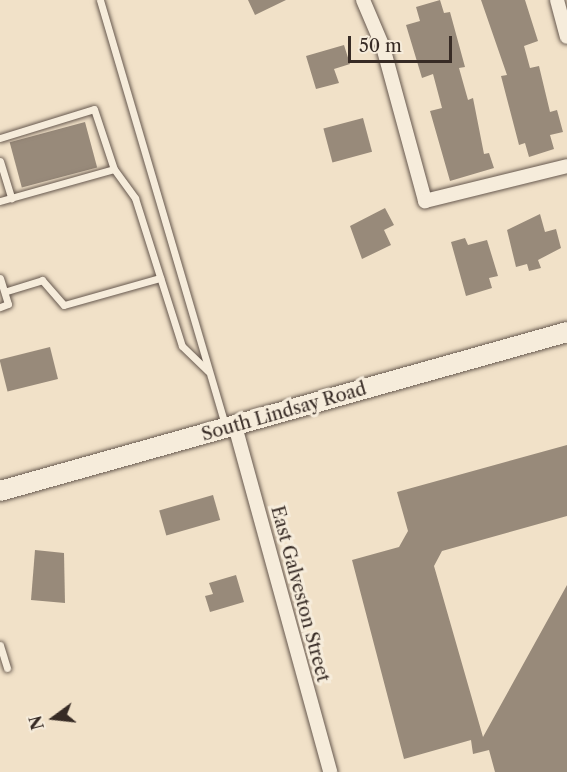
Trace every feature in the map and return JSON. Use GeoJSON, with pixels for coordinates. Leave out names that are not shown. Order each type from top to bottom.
{"type":"FeatureCollection","features":[{"type":"Feature","properties":{"kind":"main road","name":"South Lindsay Road"},"geometry":{"type":"LineString","coordinates":[[0,491],[567,332]]}},
{"type":"Feature","properties":{"kind":"street"},"geometry":{"type":"LineString","coordinates":[[363,0],[383,47],[425,201],[567,166]]}},
{"type":"Feature","properties":{"kind":"street"},"geometry":{"type":"LineString","coordinates":[[557,0],[567,37]]}},
{"type":"Feature","properties":{"kind":"street","name":"East Galveston Street"},"geometry":{"type":"LineString","coordinates":[[230,427],[330,772]]}},
{"type":"Feature","properties":{"kind":"lane"},"geometry":{"type":"LineString","coordinates":[[100,0],[209,373],[230,427]]}},
{"type":"Feature","properties":{"kind":"lane"},"geometry":{"type":"LineString","coordinates":[[0,138],[94,109],[114,169],[135,198],[182,346],[209,373]]}},
{"type":"Feature","properties":{"kind":"lane"},"geometry":{"type":"LineString","coordinates":[[0,161],[12,198]]}},
{"type":"Feature","properties":{"kind":"lane"},"geometry":{"type":"LineString","coordinates":[[0,201],[114,169]]}},
{"type":"Feature","properties":{"kind":"lane"},"geometry":{"type":"LineString","coordinates":[[0,278],[7,291],[8,304],[0,307]]}},
{"type":"Feature","properties":{"kind":"lane"},"geometry":{"type":"LineString","coordinates":[[7,291],[42,280],[64,304],[160,278]]}},
{"type":"Feature","properties":{"kind":"lane"},"geometry":{"type":"LineString","coordinates":[[0,645],[7,668]]}},
{"type":"Feature","properties":{"kind":"building"},"geometry":{"type":"Polygon","coordinates":[[[248,0],[286,0],[255,15],[248,0]]]}},
{"type":"Feature","properties":{"kind":"building"},"geometry":{"type":"Polygon","coordinates":[[[440,0],[444,13],[450,12],[465,67],[459,68],[468,100],[473,98],[484,154],[489,153],[494,168],[450,181],[430,111],[442,108],[433,74],[422,78],[406,25],[420,21],[416,7],[440,0]]]}},
{"type":"Feature","properties":{"kind":"building"},"geometry":{"type":"Polygon","coordinates":[[[481,0],[525,0],[538,41],[524,46],[530,68],[539,66],[550,112],[557,110],[563,132],[550,135],[554,149],[529,157],[525,143],[519,145],[501,76],[507,75],[481,0]]]}},
{"type":"Feature","properties":{"kind":"building"},"geometry":{"type":"Polygon","coordinates":[[[344,45],[350,64],[334,69],[339,83],[316,89],[306,56],[344,45]]]}},
{"type":"Feature","properties":{"kind":"building"},"geometry":{"type":"Polygon","coordinates":[[[363,118],[372,152],[332,162],[323,129],[363,118]]]}},
{"type":"Feature","properties":{"kind":"building"},"geometry":{"type":"Polygon","coordinates":[[[85,122],[97,167],[22,188],[10,142],[85,122]]]}},
{"type":"Feature","properties":{"kind":"building"},"geometry":{"type":"Polygon","coordinates":[[[385,208],[394,225],[384,230],[391,245],[362,259],[350,226],[385,208]]]}},
{"type":"Feature","properties":{"kind":"building"},"geometry":{"type":"Polygon","coordinates":[[[540,214],[545,232],[556,229],[561,248],[538,260],[541,268],[529,271],[527,264],[516,267],[507,230],[540,214]]]}},
{"type":"Feature","properties":{"kind":"building"},"geometry":{"type":"Polygon","coordinates":[[[465,238],[468,245],[487,240],[498,276],[489,278],[492,288],[466,296],[451,242],[465,238]]]}},
{"type":"Feature","properties":{"kind":"building"},"geometry":{"type":"Polygon","coordinates":[[[50,347],[58,379],[8,392],[0,359],[50,347]]]}},
{"type":"Feature","properties":{"kind":"building"},"geometry":{"type":"Polygon","coordinates":[[[567,445],[567,516],[442,551],[434,566],[483,737],[567,585],[567,772],[495,772],[489,750],[473,754],[471,740],[404,759],[352,560],[399,547],[408,531],[397,492],[567,445]]]}},
{"type":"Feature","properties":{"kind":"building"},"geometry":{"type":"Polygon","coordinates":[[[213,495],[220,520],[166,535],[159,510],[213,495]]]}},
{"type":"Feature","properties":{"kind":"building"},"geometry":{"type":"Polygon","coordinates":[[[35,550],[64,553],[65,603],[31,600],[35,550]]]}},
{"type":"Feature","properties":{"kind":"building"},"geometry":{"type":"Polygon","coordinates":[[[236,575],[244,602],[210,612],[205,596],[213,594],[209,583],[236,575]]]}}]}
